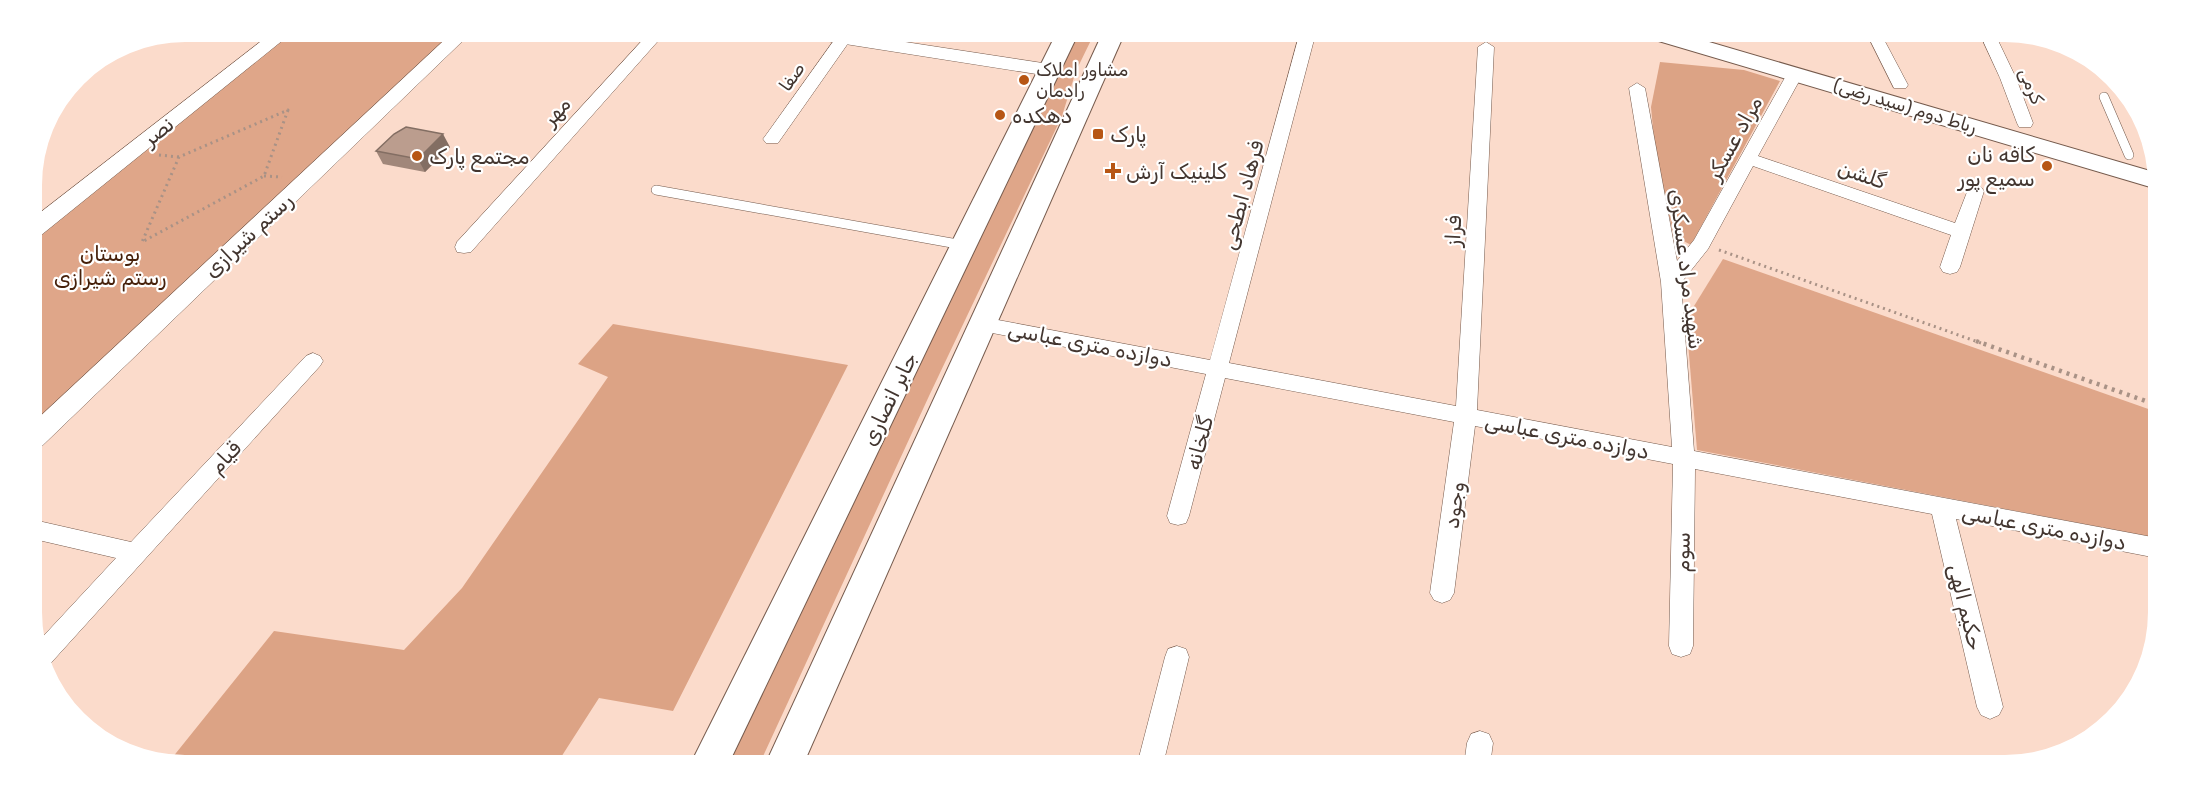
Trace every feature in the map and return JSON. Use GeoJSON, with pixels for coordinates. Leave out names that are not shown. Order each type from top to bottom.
{"type":"FeatureCollection","features":[{"type":"Feature","properties":{"kind":"main road","name":"جابر انصاری"},"geometry":{"type":"LineString","coordinates":[[715,755],[1063,42]]}},
{"type":"Feature","properties":{"kind":"main road"},"geometry":{"type":"LineString","coordinates":[[788,755],[1109,42]]}},
{"type":"Feature","properties":{"kind":"main road","name":"رباط دوم (سید رضی)"},"geometry":{"type":"LineString","coordinates":[[1687,42],[2148,178]]}},
{"type":"Feature","properties":{"kind":"main road","name":"رباط دوم (سید رضی)"},"geometry":{"type":"LineString","coordinates":[[1758,42],[2146,160]]}},
{"type":"Feature","properties":{"kind":"street","name":"نصر"},"geometry":{"type":"LineString","coordinates":[[42,223],[271,42]]}},
{"type":"Feature","properties":{"kind":"street","name":"رستم شیرازی"},"geometry":{"type":"LineString","coordinates":[[42,430],[452,42]]}},
{"type":"Feature","properties":{"kind":"street","name":"مهر"},"geometry":{"type":"LineString","coordinates":[[464,247],[649,42]]}},
{"type":"Feature","properties":{"kind":"street","name":"صفا"},"geometry":{"type":"LineString","coordinates":[[772,139],[840,42]]}},
{"type":"Feature","properties":{"kind":"street"},"geometry":{"type":"LineString","coordinates":[[891,42],[1048,70]]}},
{"type":"Feature","properties":{"kind":"street","name":"فرهاد ابطحی"},"geometry":{"type":"LineString","coordinates":[[1219,369],[1305,42]]}},
{"type":"Feature","properties":{"kind":"street"},"geometry":{"type":"LineString","coordinates":[[1878,42],[1900,85]]}},
{"type":"Feature","properties":{"kind":"street","name":"کرمی"},"geometry":{"type":"LineString","coordinates":[[1991,42],[2008,78],[2025,123]]}},
{"type":"Feature","properties":{"kind":"street","name":"فراز"},"geometry":{"type":"LineString","coordinates":[[1466,416],[1486,47]]}},
{"type":"Feature","properties":{"kind":"street","name":"مراد عسکر"},"geometry":{"type":"LineString","coordinates":[[1671,282],[1701,244],[1795,74]]}},
{"type":"Feature","properties":{"kind":"street","name":"شهید مراد عسکری"},"geometry":{"type":"LineString","coordinates":[[1637,88],[1671,282],[1683,458]]}},
{"type":"Feature","properties":{"kind":"street","name":"گلشن"},"geometry":{"type":"LineString","coordinates":[[1749,159],[1962,232]]}},
{"type":"Feature","properties":{"kind":"street"},"geometry":{"type":"LineString","coordinates":[[1950,267],[1975,191]]}},
{"type":"Feature","properties":{"kind":"street","name":"دوازده متری عباسی"},"geometry":{"type":"LineString","coordinates":[[982,324],[2148,546]]}},
{"type":"Feature","properties":{"kind":"street","name":"قیام"},"geometry":{"type":"LineString","coordinates":[[47,649],[313,361]]}},
{"type":"Feature","properties":{"kind":"street","name":"گلخانه"},"geometry":{"type":"LineString","coordinates":[[1178,516],[1219,369]]}},
{"type":"Feature","properties":{"kind":"street","name":"وجود"},"geometry":{"type":"LineString","coordinates":[[1442,593],[1466,416]]}},
{"type":"Feature","properties":{"kind":"street","name":"سوم"},"geometry":{"type":"LineString","coordinates":[[1681,646],[1683,458]]}},
{"type":"Feature","properties":{"kind":"street","name":"حکیم الهی"},"geometry":{"type":"LineString","coordinates":[[1942,507],[1990,707]]}},
{"type":"Feature","properties":{"kind":"street"},"geometry":{"type":"LineString","coordinates":[[42,531],[136,553]]}},
{"type":"Feature","properties":{"kind":"street"},"geometry":{"type":"LineString","coordinates":[[1152,755],[1177,657]]}},
{"type":"Feature","properties":{"kind":"lane"},"geometry":{"type":"LineString","coordinates":[[2104,97],[2129,155]]}},
{"type":"Feature","properties":{"kind":"lane"},"geometry":{"type":"LineString","coordinates":[[656,190],[964,245]]}},
{"type":"Feature","properties":{"kind":"path"},"geometry":{"type":"LineString","coordinates":[[288,110],[264,176],[142,242],[179,157],[288,110]]}},
{"type":"Feature","properties":{"kind":"path"},"geometry":{"type":"LineString","coordinates":[[1701,244],[2148,402]]}},
{"type":"Feature","properties":{"kind":"green space","name":"بوستان رستم شیرازی"},"geometry":{"type":"Polygon","coordinates":[[[272,42],[452,42],[42,430],[42,226],[272,42]]]}},
{"type":"Feature","properties":{"kind":"green space"},"geometry":{"type":"Polygon","coordinates":[[[1073,42],[1090,42],[1076,71],[1062,116],[929,396],[764,755],[727,755],[1073,42]]]}},
{"type":"Feature","properties":{"kind":"green space"},"geometry":{"type":"Polygon","coordinates":[[[1723,259],[2148,409],[2148,536],[1697,450],[1686,319],[1723,259]]]}},
{"type":"Feature","properties":{"kind":"shaded area"},"geometry":{"type":"Polygon","coordinates":[[[1660,62],[1744,70],[1780,81],[1691,245],[1674,236],[1656,161],[1651,107],[1660,62]]]}},
{"type":"Feature","properties":{"kind":"shaded area"},"geometry":{"type":"Polygon","coordinates":[[[613,324],[848,365],[673,711],[599,698],[562,755],[175,754],[274,631],[404,650],[462,588],[608,377],[578,364],[613,324]]]}},
{"type":"Feature","properties":{"kind":"building"},"geometry":{"type":"Polygon","coordinates":[[[406,127],[443,134],[418,159],[376,151],[394,134],[406,127]]]}},
{"type":"Feature","properties":{"kind":"place","name":"مشاور املاک رادمان"},"geometry":{"type":"Point","coordinates":[1024,80]}},
{"type":"Feature","properties":{"kind":"place","name":"دهکده"},"geometry":{"type":"Point","coordinates":[1000,115]}},
{"type":"Feature","properties":{"kind":"place","name":"پارک"},"geometry":{"type":"Point","coordinates":[1098,134]}},
{"type":"Feature","properties":{"kind":"place","name":"مجتمع پارک"},"geometry":{"type":"Point","coordinates":[417,156]}},
{"type":"Feature","properties":{"kind":"place","name":"کافه نان سمیع پور"},"geometry":{"type":"Point","coordinates":[2047,166]}},
{"type":"Feature","properties":{"kind":"place","name":"کلینیک آرش"},"geometry":{"type":"Point","coordinates":[1113,171]}}]}
